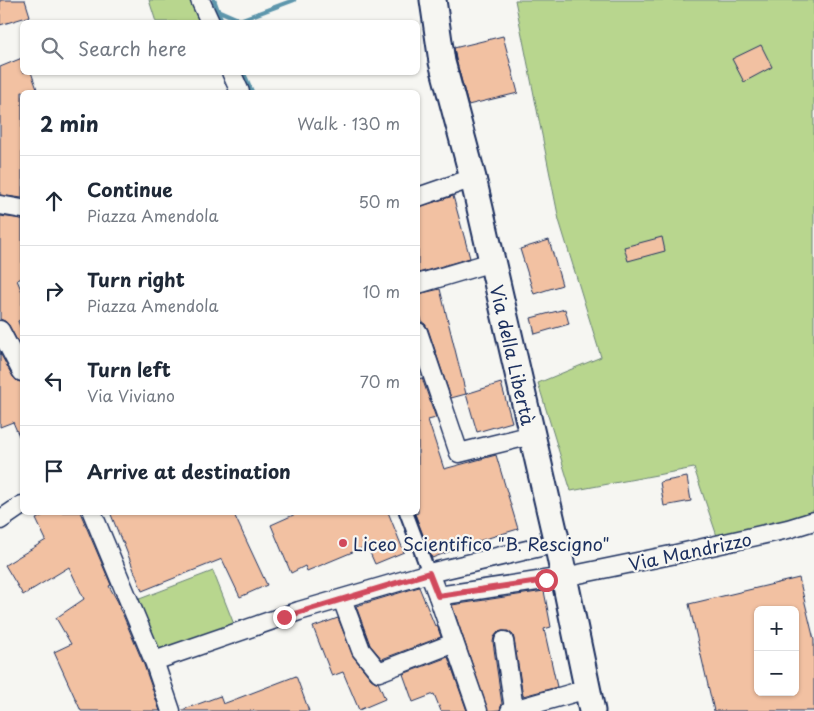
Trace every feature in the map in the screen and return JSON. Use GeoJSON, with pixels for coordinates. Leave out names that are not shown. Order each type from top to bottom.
{"type":"FeatureCollection","features":[{"type":"Feature","properties":{"kind":"main road","name":"Via della Libertà"},"geometry":{"type":"LineString","coordinates":[[432,0],[442,62],[473,178],[557,543],[590,700]]}},
{"type":"Feature","properties":{"kind":"street"},"geometry":{"type":"LineString","coordinates":[[200,0],[209,20]]}},
{"type":"Feature","properties":{"kind":"street"},"geometry":{"type":"LineString","coordinates":[[232,75],[239,90]]}},
{"type":"Feature","properties":{"kind":"street"},"geometry":{"type":"LineString","coordinates":[[420,196],[473,178]]}},
{"type":"Feature","properties":{"kind":"street"},"geometry":{"type":"LineString","coordinates":[[0,205],[20,209]]}},
{"type":"Feature","properties":{"kind":"street"},"geometry":{"type":"LineString","coordinates":[[420,283],[492,262]]}},
{"type":"Feature","properties":{"kind":"street"},"geometry":{"type":"LineString","coordinates":[[0,330],[20,368]]}},
{"type":"Feature","properties":{"kind":"street"},"geometry":{"type":"LineString","coordinates":[[420,338],[459,453],[532,435]]}},
{"type":"Feature","properties":{"kind":"street"},"geometry":{"type":"LineString","coordinates":[[0,520],[20,506]]}},
{"type":"Feature","properties":{"kind":"street"},"geometry":{"type":"LineString","coordinates":[[93,515],[154,661],[171,711]]}},
{"type":"Feature","properties":{"kind":"street"},"geometry":{"type":"LineString","coordinates":[[407,515],[478,711]]}},
{"type":"Feature","properties":{"kind":"street","name":"Via Mandrizzo"},"geometry":{"type":"LineString","coordinates":[[438,596],[564,577],[779,532],[814,521]]}},
{"type":"Feature","properties":{"kind":"street"},"geometry":{"type":"LineString","coordinates":[[154,661],[290,614],[429,573],[557,543]]}},
{"type":"Feature","properties":{"kind":"street"},"geometry":{"type":"LineString","coordinates":[[342,599],[361,650],[379,672],[454,643]]}},
{"type":"Feature","properties":{"kind":"street"},"geometry":{"type":"LineString","coordinates":[[504,641],[512,710],[590,700]]}},
{"type":"Feature","properties":{"kind":"green space"},"geometry":{"type":"Polygon","coordinates":[[[149,0],[200,0],[209,20],[155,20],[149,0]]]}},
{"type":"Feature","properties":{"kind":"green space"},"geometry":{"type":"Polygon","coordinates":[[[515,0],[814,0],[814,514],[813,512],[719,542],[694,468],[571,491],[538,383],[601,357],[559,220],[515,0]]]}},
{"type":"Feature","properties":{"kind":"green space"},"geometry":{"type":"Polygon","coordinates":[[[213,571],[237,632],[154,661],[129,603],[213,571]]]}},
{"type":"Feature","properties":{"kind":"building"},"geometry":{"type":"Polygon","coordinates":[[[0,0],[25,0],[30,16],[0,25],[0,0]]]}},
{"type":"Feature","properties":{"kind":"building"},"geometry":{"type":"Polygon","coordinates":[[[503,36],[518,93],[468,105],[454,48],[503,36]]]}},
{"type":"Feature","properties":{"kind":"building"},"geometry":{"type":"Polygon","coordinates":[[[761,45],[772,67],[744,82],[732,59],[761,45]]]}},
{"type":"Feature","properties":{"kind":"building"},"geometry":{"type":"Polygon","coordinates":[[[20,59],[20,75],[32,75],[37,90],[20,90],[20,198],[0,195],[0,67],[20,59]]]}},
{"type":"Feature","properties":{"kind":"building"},"geometry":{"type":"Polygon","coordinates":[[[453,196],[470,258],[420,272],[420,206],[453,196]]]}},
{"type":"Feature","properties":{"kind":"building"},"geometry":{"type":"Polygon","coordinates":[[[0,216],[20,219],[20,279],[17,280],[20,287],[20,320],[18,321],[20,326],[20,346],[9,325],[0,319],[0,216]]]}},
{"type":"Feature","properties":{"kind":"building"},"geometry":{"type":"Polygon","coordinates":[[[662,237],[665,251],[628,261],[624,247],[662,237]]]}},
{"type":"Feature","properties":{"kind":"building"},"geometry":{"type":"Polygon","coordinates":[[[549,240],[562,285],[534,294],[520,249],[549,240]]]}},
{"type":"Feature","properties":{"kind":"building"},"geometry":{"type":"Polygon","coordinates":[[[440,289],[466,394],[451,398],[428,329],[422,322],[420,294],[440,289]]]}},
{"type":"Feature","properties":{"kind":"building"},"geometry":{"type":"Polygon","coordinates":[[[565,309],[569,324],[535,334],[531,318],[565,309]]]}},
{"type":"Feature","properties":{"kind":"building"},"geometry":{"type":"Polygon","coordinates":[[[0,353],[13,377],[20,382],[20,438],[13,422],[0,427],[0,353]]]}},
{"type":"Feature","properties":{"kind":"building"},"geometry":{"type":"Polygon","coordinates":[[[420,378],[422,378],[436,418],[428,420],[444,469],[496,455],[518,529],[432,558],[415,515],[420,515],[420,378]]]}},
{"type":"Feature","properties":{"kind":"building"},"geometry":{"type":"Polygon","coordinates":[[[501,383],[512,422],[477,432],[466,394],[501,383]]]}},
{"type":"Feature","properties":{"kind":"building"},"geometry":{"type":"Polygon","coordinates":[[[687,477],[691,501],[664,506],[660,482],[687,477]]]}},
{"type":"Feature","properties":{"kind":"building"},"geometry":{"type":"Polygon","coordinates":[[[44,515],[81,515],[111,585],[109,586],[118,602],[144,665],[160,711],[81,711],[54,652],[71,644],[56,618],[84,599],[69,567],[23,595],[5,565],[46,540],[36,519],[44,515]]]}},
{"type":"Feature","properties":{"kind":"building"},"geometry":{"type":"Polygon","coordinates":[[[111,515],[234,515],[267,585],[240,597],[222,559],[142,591],[111,515]]]}},
{"type":"Feature","properties":{"kind":"building"},"geometry":{"type":"Polygon","coordinates":[[[293,515],[389,515],[404,552],[375,564],[367,546],[307,571],[305,566],[291,573],[271,525],[293,515]]]}},
{"type":"Feature","properties":{"kind":"building"},"geometry":{"type":"Polygon","coordinates":[[[799,578],[814,640],[814,711],[714,711],[689,604],[799,578]]]}},
{"type":"Feature","properties":{"kind":"building"},"geometry":{"type":"Polygon","coordinates":[[[419,587],[441,637],[382,659],[370,645],[356,606],[419,587]]]}},
{"type":"Feature","properties":{"kind":"building"},"geometry":{"type":"Polygon","coordinates":[[[544,591],[551,627],[544,629],[557,687],[523,696],[513,635],[508,631],[498,632],[493,642],[502,704],[500,710],[488,711],[452,605],[544,591]]]}},
{"type":"Feature","properties":{"kind":"building"},"geometry":{"type":"Polygon","coordinates":[[[338,618],[353,656],[371,679],[378,682],[385,699],[359,710],[343,672],[332,676],[313,627],[338,618]]]}},
{"type":"Feature","properties":{"kind":"building"},"geometry":{"type":"Polygon","coordinates":[[[448,657],[467,711],[441,711],[434,694],[413,702],[403,674],[448,657]]]}},
{"type":"Feature","properties":{"kind":"building"},"geometry":{"type":"Polygon","coordinates":[[[296,676],[309,711],[182,710],[220,696],[223,704],[296,676]]]}},
{"type":"Feature","properties":{"kind":"waterway"},"geometry":{"type":"LineString","coordinates":[[214,0],[221,20]]}},
{"type":"Feature","properties":{"kind":"waterway"},"geometry":{"type":"LineString","coordinates":[[217,10],[240,20],[294,0]]}},
{"type":"Feature","properties":{"kind":"waterway"},"geometry":{"type":"LineString","coordinates":[[244,75],[251,90]]}},
{"type":"Feature","properties":{"kind":"place","name":"Liceo Scientifico \"B. Rescigno\""},"geometry":{"type":"Point","coordinates":[343,543]}},
{"type":"Feature","properties":{"kind":"route"},"geometry":{"type":"LineString","coordinates":[[284,617],[429,573],[438,596],[546,580]]}}]}
